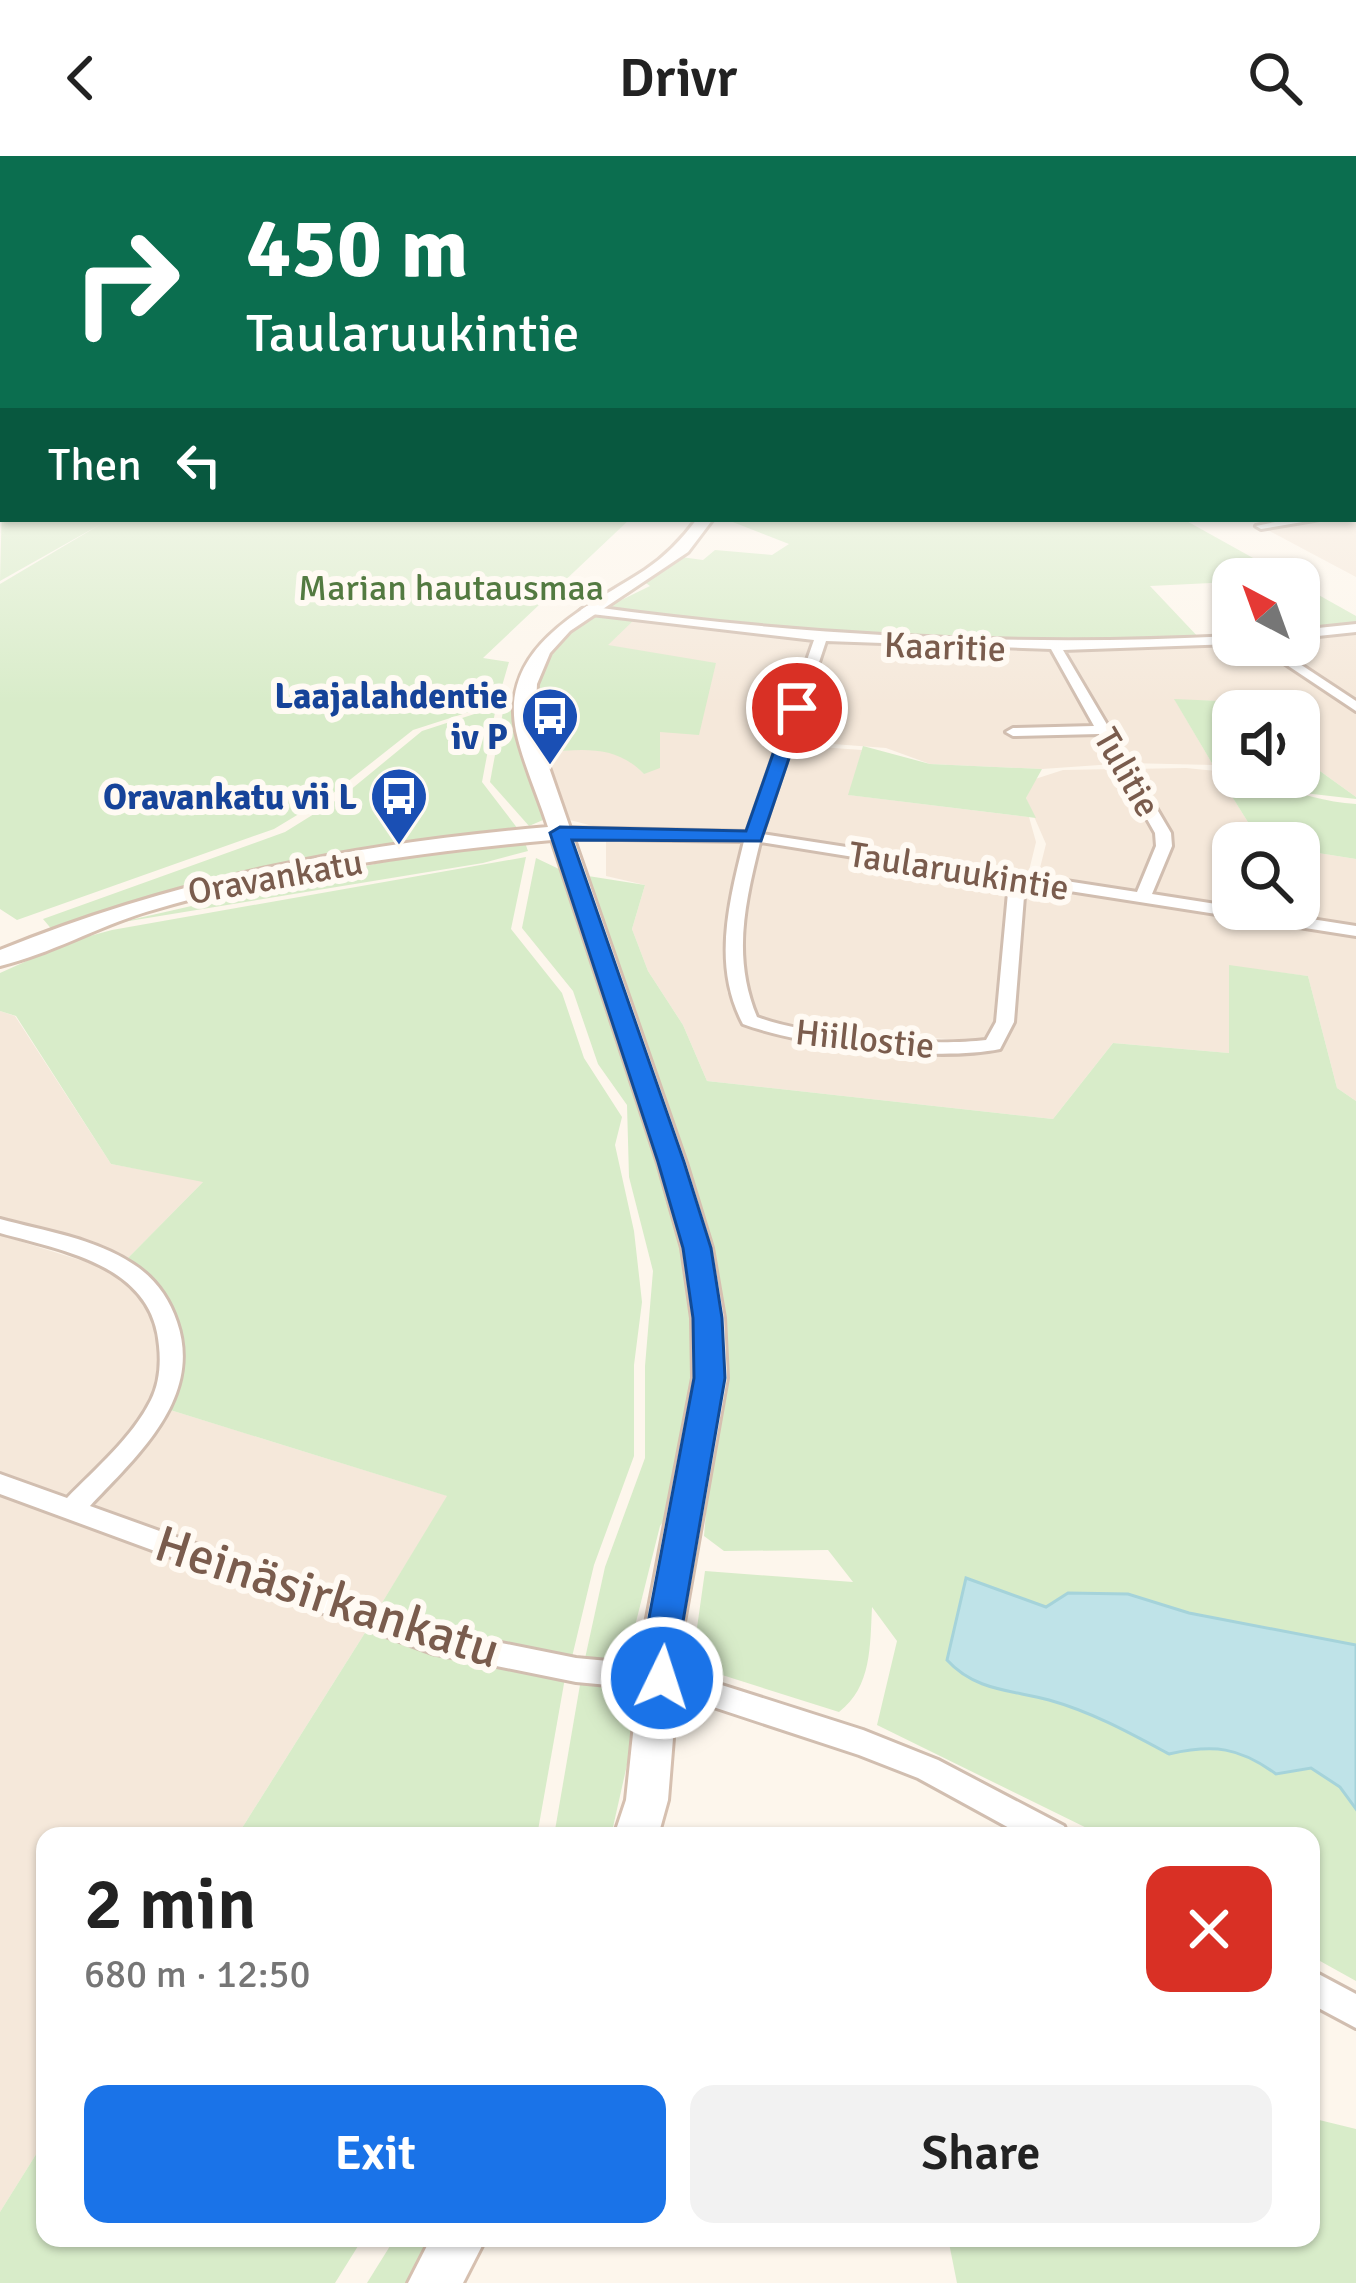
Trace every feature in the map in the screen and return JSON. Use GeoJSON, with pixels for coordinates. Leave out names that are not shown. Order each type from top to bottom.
{"type":"FeatureCollection","features":[{"type":"Feature","properties":{"kind":"street"},"geometry":{"type":"LineString","coordinates":[[639,1827],[647,1800],[662,1678],[662,1639],[710,1378],[707,1318],[697,1248],[678,1184],[525,728],[525,687],[547,641],[587,610],[680,553],[703,522]]}},
{"type":"Feature","properties":{"kind":"street"},"geometry":{"type":"LineString","coordinates":[[1261,526],[1292,522]]}},
{"type":"Feature","properties":{"kind":"street","name":"Kaaritie"},"geometry":{"type":"LineString","coordinates":[[587,610],[820,640],[1058,650],[1212,641]]}},
{"type":"Feature","properties":{"kind":"street"},"geometry":{"type":"LineString","coordinates":[[1320,632],[1356,628]]}},
{"type":"Feature","properties":{"kind":"street","name":"Hiillostie"},"geometry":{"type":"LineString","coordinates":[[820,640],[740,887],[735,994],[748,1020],[781,1031],[962,1048],[993,1046],[1005,1022],[1017,879]]}},
{"type":"Feature","properties":{"kind":"street","name":"Tulitie"},"geometry":{"type":"LineString","coordinates":[[1058,650],[1163,833],[1164,846],[1142,899]]}},
{"type":"Feature","properties":{"kind":"street"},"geometry":{"type":"LineString","coordinates":[[1294,666],[1356,707]]}},
{"type":"Feature","properties":{"kind":"street"},"geometry":{"type":"LineString","coordinates":[[1013,733],[1104,730]]}},
{"type":"Feature","properties":{"kind":"street","name":"Taularuukintie"},"geometry":{"type":"LineString","coordinates":[[560,833],[754,837],[1356,932]]}},
{"type":"Feature","properties":{"kind":"street","name":"Oravankatu"},"geometry":{"type":"LineString","coordinates":[[0,959],[175,894],[270,873],[560,833]]}},
{"type":"Feature","properties":{"kind":"street"},"geometry":{"type":"LineString","coordinates":[[0,1226],[122,1264],[152,1289],[166,1318],[172,1354],[160,1407],[72,1510]]}},
{"type":"Feature","properties":{"kind":"street","name":"Heinäsirkankatu"},"geometry":{"type":"LineString","coordinates":[[0,1484],[432,1641],[576,1670],[662,1678],[928,1768],[1036,1827]]}},
{"type":"Feature","properties":{"kind":"street"},"geometry":{"type":"LineString","coordinates":[[1320,1991],[1356,2012]]}},
{"type":"Feature","properties":{"kind":"street"},"geometry":{"type":"LineString","coordinates":[[434,2283],[455,2247]]}},
{"type":"Feature","properties":{"kind":"shaded area"},"geometry":{"type":"Polygon","coordinates":[[[1356,522],[1356,577],[1264,528],[1356,522]]]}},
{"type":"Feature","properties":{"kind":"shaded area"},"geometry":{"type":"Polygon","coordinates":[[[634,620],[812,642],[749,835],[608,830],[570,820],[546,752],[591,748],[627,756],[644,774],[606,645],[634,620]]]}},
{"type":"Feature","properties":{"kind":"shaded area"},"geometry":{"type":"Polygon","coordinates":[[[1356,631],[1356,703],[1300,666],[1320,666],[1320,634],[1356,631]]]}},
{"type":"Feature","properties":{"kind":"shaded area"},"geometry":{"type":"Polygon","coordinates":[[[825,643],[1052,652],[1097,727],[1008,729],[1009,735],[1098,734],[1114,764],[1042,769],[930,764],[886,748],[793,741],[825,643]]]}},
{"type":"Feature","properties":{"kind":"shaded area"},"geometry":{"type":"Polygon","coordinates":[[[1212,644],[1212,666],[1288,666],[1356,713],[1356,797],[1320,771],[1320,690],[1212,690],[1212,701],[1175,700],[1212,765],[1127,763],[1064,652],[1212,644]]]}},
{"type":"Feature","properties":{"kind":"shaded area"},"geometry":{"type":"Polygon","coordinates":[[[791,745],[862,750],[849,795],[1029,817],[1036,842],[1027,879],[760,836],[791,745]]]}},
{"type":"Feature","properties":{"kind":"shaded area"},"geometry":{"type":"Polygon","coordinates":[[[1117,769],[1157,833],[1158,846],[1136,895],[1037,880],[1046,844],[1026,798],[1035,779],[1063,770],[1117,769]]]}},
{"type":"Feature","properties":{"kind":"shaded area"},"geometry":{"type":"Polygon","coordinates":[[[1129,769],[1212,771],[1212,798],[1233,798],[1248,822],[1212,822],[1212,906],[1152,896],[1172,847],[1171,833],[1129,769]]]}},
{"type":"Feature","properties":{"kind":"shaded area"},"geometry":{"type":"Polygon","coordinates":[[[606,839],[749,840],[732,885],[727,992],[743,1022],[780,1035],[964,1052],[999,1048],[1011,1023],[1022,883],[1212,913],[1212,930],[1318,930],[1356,936],[1356,1101],[1337,1088],[1308,976],[1229,966],[1229,1053],[1113,1043],[1053,1119],[707,1081],[683,1025],[648,971],[632,929],[645,885],[606,876],[606,839]]]}},
{"type":"Feature","properties":{"kind":"shaded area"},"geometry":{"type":"Polygon","coordinates":[[[759,841],[1010,881],[998,1021],[987,1042],[784,1027],[756,1018],[742,993],[742,938],[746,886],[759,841]]]}},
{"type":"Feature","properties":{"kind":"shaded area"},"geometry":{"type":"Polygon","coordinates":[[[1320,853],[1356,859],[1356,927],[1320,922],[1320,853]]]}},
{"type":"Feature","properties":{"kind":"shaded area"},"geometry":{"type":"Polygon","coordinates":[[[0,1011],[15,1016],[111,1164],[204,1181],[127,1259],[0,1219],[0,1011]]]}},
{"type":"Feature","properties":{"kind":"shaded area"},"geometry":{"type":"Polygon","coordinates":[[[0,1235],[115,1271],[134,1284],[157,1320],[164,1354],[161,1382],[151,1405],[71,1502],[0,1476],[0,1235]]]}},
{"type":"Feature","properties":{"kind":"shaded area"},"geometry":{"type":"Polygon","coordinates":[[[167,1409],[448,1496],[377,1611],[85,1507],[167,1409]]]}},
{"type":"Feature","properties":{"kind":"shaded area"},"geometry":{"type":"Polygon","coordinates":[[[0,1495],[368,1628],[243,1827],[36,1827],[36,2154],[0,2212],[0,1495]]]}},
{"type":"Feature","properties":{"kind":"green space","name":"Marian hautausmaa"},"geometry":{"type":"Polygon","coordinates":[[[2,522],[627,522],[483,658],[509,662],[497,703],[413,730],[332,794],[274,829],[17,920],[0,909],[0,584],[101,524],[0,581],[2,522]]]}},
{"type":"Feature","properties":{"kind":"green space"},"geometry":{"type":"Polygon","coordinates":[[[733,522],[1188,522],[1253,558],[1212,558],[1212,583],[1150,586],[1201,640],[1053,647],[822,637],[603,609],[650,586],[646,583],[681,557],[703,560],[715,550],[772,555],[789,544],[733,522]]]}},
{"type":"Feature","properties":{"kind":"green space"},"geometry":{"type":"Polygon","coordinates":[[[1320,596],[1356,616],[1356,625],[1320,628],[1320,596]]]}},
{"type":"Feature","properties":{"kind":"green space"},"geometry":{"type":"Polygon","coordinates":[[[592,615],[634,620],[608,645],[716,663],[699,735],[660,732],[660,768],[644,774],[622,758],[599,751],[546,752],[534,709],[539,674],[558,644],[592,615]]]}},
{"type":"Feature","properties":{"kind":"green space"},"geometry":{"type":"Polygon","coordinates":[[[513,699],[543,820],[529,826],[490,782],[504,706],[513,699]]]}},
{"type":"Feature","properties":{"kind":"green space"},"geometry":{"type":"Polygon","coordinates":[[[1174,699],[1212,701],[1212,763],[1174,699]]]}},
{"type":"Feature","properties":{"kind":"green space"},"geometry":{"type":"Polygon","coordinates":[[[496,707],[482,782],[521,833],[343,855],[225,876],[167,891],[54,932],[43,919],[285,832],[343,796],[422,731],[496,707]]]}},
{"type":"Feature","properties":{"kind":"green space"},"geometry":{"type":"Polygon","coordinates":[[[863,746],[930,764],[1042,769],[1026,798],[1036,818],[848,795],[863,746]]]}},
{"type":"Feature","properties":{"kind":"green space"},"geometry":{"type":"Polygon","coordinates":[[[1320,771],[1356,797],[1320,795],[1320,771]]]}},
{"type":"Feature","properties":{"kind":"green space"},"geometry":{"type":"Polygon","coordinates":[[[1233,798],[1319,798],[1356,804],[1356,859],[1320,853],[1320,822],[1248,822],[1233,798]]]}},
{"type":"Feature","properties":{"kind":"green space"},"geometry":{"type":"Polygon","coordinates":[[[524,840],[528,851],[483,863],[117,923],[379,863],[524,840]]]}},
{"type":"Feature","properties":{"kind":"green space"},"geometry":{"type":"Polygon","coordinates":[[[526,857],[511,929],[562,993],[584,1058],[622,1117],[615,1145],[634,1231],[642,1302],[634,1365],[634,1456],[594,1565],[572,1657],[436,1629],[377,1611],[447,1496],[167,1409],[172,1344],[167,1309],[159,1292],[127,1259],[203,1182],[111,1164],[16,1016],[0,1011],[0,973],[71,941],[526,857]]]}},
{"type":"Feature","properties":{"kind":"green space"},"geometry":{"type":"Polygon","coordinates":[[[536,858],[559,869],[567,881],[686,1249],[697,1318],[689,1429],[675,1505],[660,1526],[628,1654],[584,1663],[605,1567],[645,1458],[645,1366],[653,1271],[629,1177],[627,1105],[598,1064],[573,991],[522,928],[536,858]]]}},
{"type":"Feature","properties":{"kind":"green space"},"geometry":{"type":"Polygon","coordinates":[[[588,876],[645,885],[632,929],[648,971],[683,1025],[707,1081],[1053,1119],[1113,1043],[1229,1053],[1229,965],[1308,976],[1337,1088],[1356,1101],[1356,1981],[1320,1961],[1320,1827],[1085,1827],[877,1725],[897,1641],[872,1607],[863,1678],[839,1712],[700,1668],[694,1649],[705,1571],[853,1582],[828,1550],[724,1551],[704,1536],[718,1373],[672,1129],[588,876]]]}},
{"type":"Feature","properties":{"kind":"green space"},"geometry":{"type":"Polygon","coordinates":[[[368,1628],[565,1678],[539,1827],[243,1827],[368,1628]]]}},
{"type":"Feature","properties":{"kind":"green space"},"geometry":{"type":"Polygon","coordinates":[[[581,1679],[631,1695],[631,1747],[613,1827],[556,1827],[581,1679]]]}},
{"type":"Feature","properties":{"kind":"green space"},"geometry":{"type":"Polygon","coordinates":[[[1320,2120],[1356,2129],[1356,2283],[957,2283],[950,2247],[1320,2247],[1320,2120]]]}},
{"type":"Feature","properties":{"kind":"green space"},"geometry":{"type":"Polygon","coordinates":[[[36,2154],[36,2247],[357,2247],[335,2283],[0,2283],[0,2212],[36,2154]]]}},
{"type":"Feature","properties":{"kind":"green space"},"geometry":{"type":"Polygon","coordinates":[[[389,2247],[429,2247],[410,2283],[367,2283],[389,2247]]]}},
{"type":"Feature","properties":{"kind":"water"},"geometry":{"type":"Polygon","coordinates":[[[966,1578],[1046,1607],[1068,1593],[1128,1594],[1189,1613],[1356,1645],[1356,1809],[1340,1787],[1311,1768],[1276,1774],[1238,1753],[1200,1749],[1169,1754],[1080,1711],[970,1678],[947,1660],[966,1578]]]}},
{"type":"Feature","properties":{"kind":"place","name":"Laajalahdentie iv P"},"geometry":{"type":"Point","coordinates":[550,767]}},
{"type":"Feature","properties":{"kind":"place","name":"Oravankatu vii L"},"geometry":{"type":"Point","coordinates":[399,847]}},
{"type":"Feature","properties":{"kind":"route"},"geometry":{"type":"LineString","coordinates":[[662,1678],[662,1639],[710,1378],[707,1318],[697,1248],[671,1162],[632,1034],[560,833],[754,837],[797,708]]}}]}
